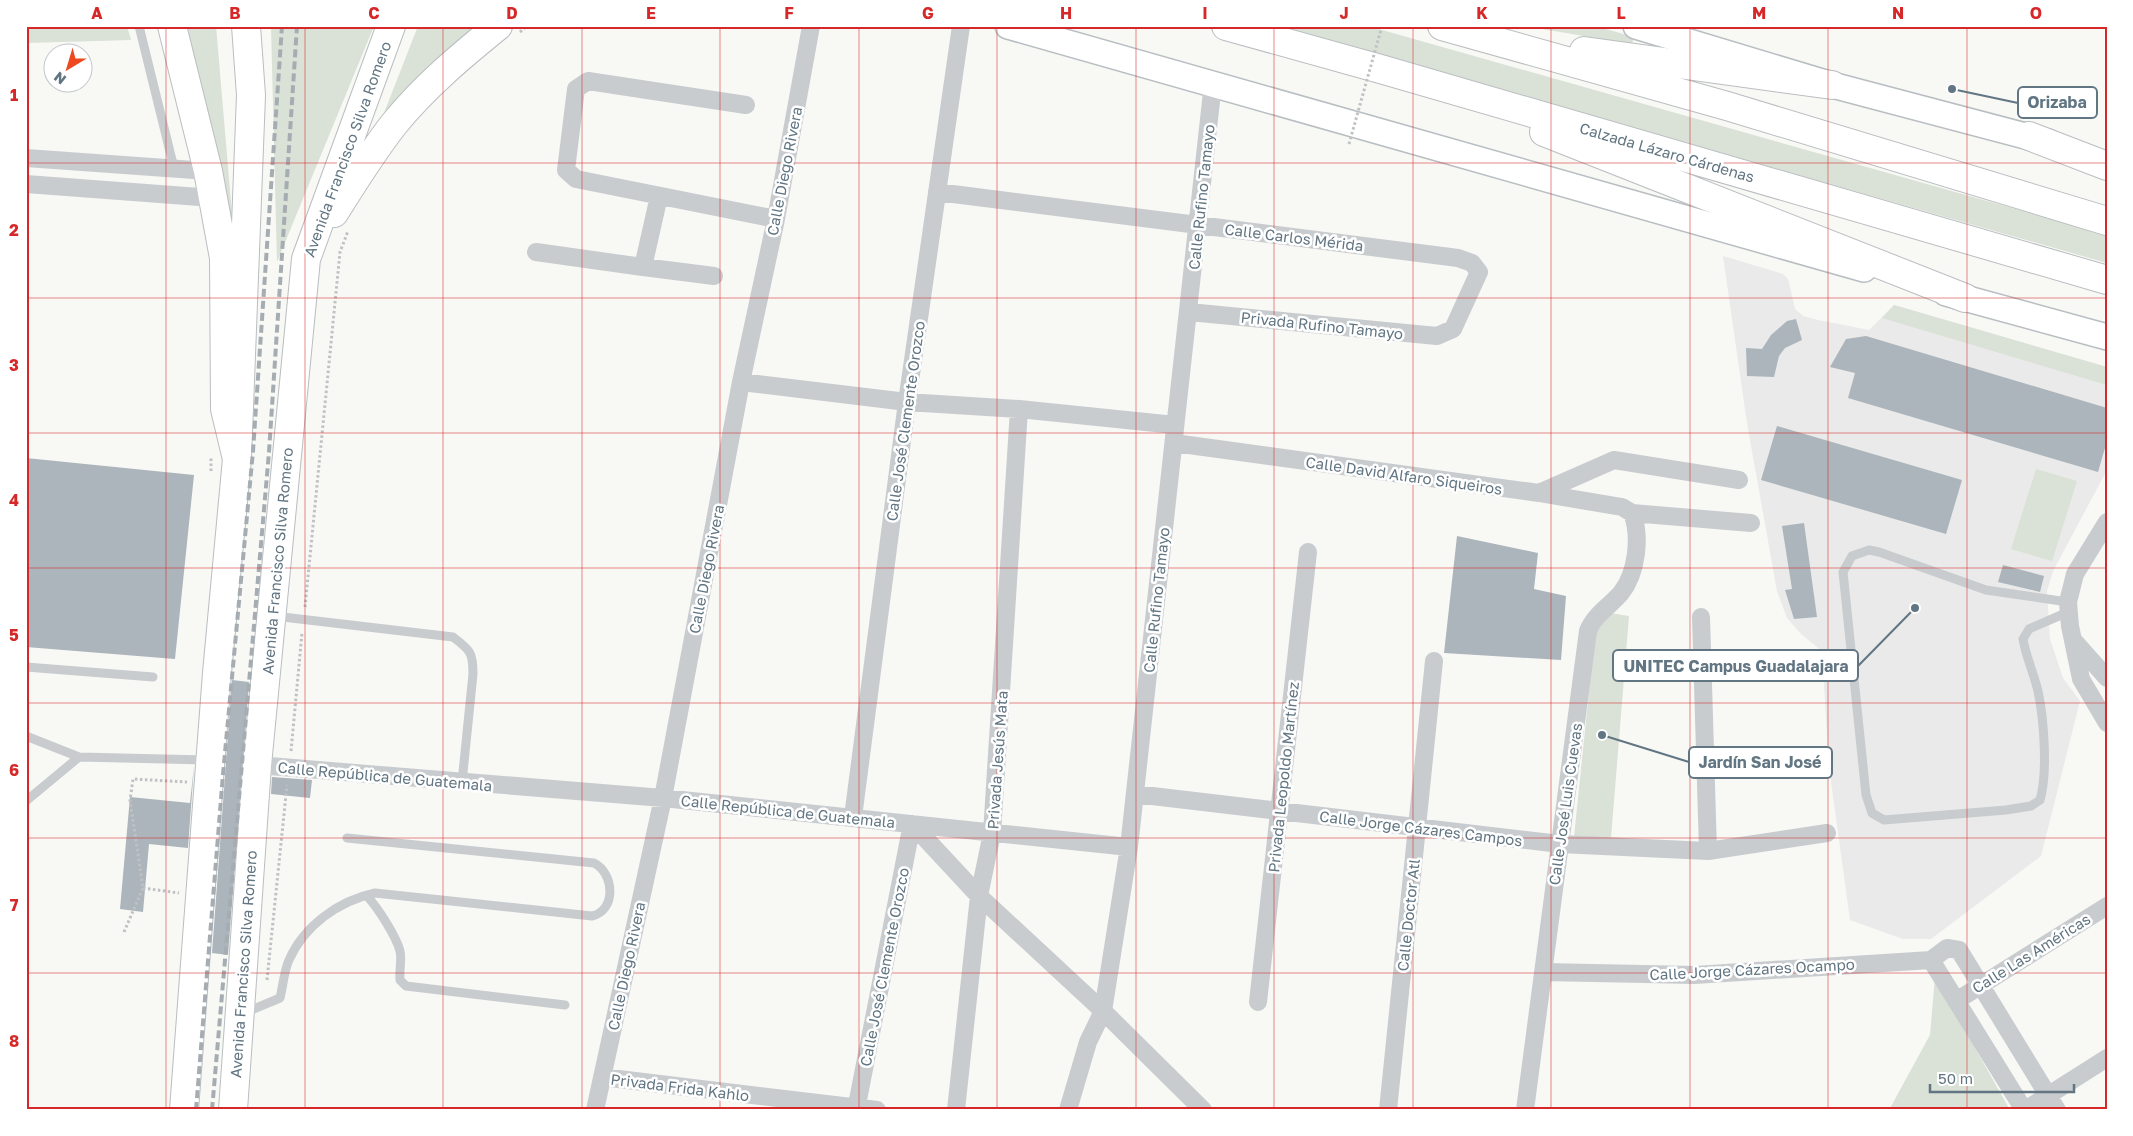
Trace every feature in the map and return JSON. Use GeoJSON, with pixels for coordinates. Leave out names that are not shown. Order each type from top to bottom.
{"type":"FeatureCollection","features":[{"type":"Feature","properties":{"kind":"main road"},"geometry":{"type":"LineString","coordinates":[[172,26],[208,171],[224,258],[225,409],[236,459]]}},
{"type":"Feature","properties":{"kind":"main road"},"geometry":{"type":"LineString","coordinates":[[184,1110],[236,459],[251,95],[246,26]]}},
{"type":"Feature","properties":{"kind":"main road","name":"Avenida Francisco Silva Romero"},"geometry":{"type":"LineString","coordinates":[[233,1110],[257,766],[306,259],[392,26]]}},
{"type":"Feature","properties":{"kind":"main road"},"geometry":{"type":"LineString","coordinates":[[1008,26],[2107,337]]}},
{"type":"Feature","properties":{"kind":"main road","name":"Calzada Lázaro Cárdenas"},"geometry":{"type":"LineString","coordinates":[[1226,26],[2107,280]]}},
{"type":"Feature","properties":{"kind":"main road"},"geometry":{"type":"LineString","coordinates":[[1442,26],[1726,106],[2107,221]]}},
{"type":"Feature","properties":{"kind":"main road"},"geometry":{"type":"LineString","coordinates":[[1648,28],[1832,85],[2029,136],[2107,159]]}},
{"type":"Feature","properties":{"kind":"main road"},"geometry":{"type":"LineString","coordinates":[[306,259],[361,170],[394,123],[463,54],[506,31]]}},
{"type":"Feature","properties":{"kind":"main road"},"geometry":{"type":"LineString","coordinates":[[1482,38],[1832,85]]}},
{"type":"Feature","properties":{"kind":"main road"},"geometry":{"type":"LineString","coordinates":[[1384,70],[1966,298]]}},
{"type":"Feature","properties":{"kind":"main road"},"geometry":{"type":"LineString","coordinates":[[2029,136],[2107,166]]}},
{"type":"Feature","properties":{"kind":"street","name":"Calle Diego Rivera"},"geometry":{"type":"LineString","coordinates":[[595,1110],[663,798],[741,382],[776,219],[811,26]]}},
{"type":"Feature","properties":{"kind":"street","name":"Calle José Clemente Orozco"},"geometry":{"type":"LineString","coordinates":[[853,817],[906,402],[961,26]]}},
{"type":"Feature","properties":{"kind":"street"},"geometry":{"type":"LineString","coordinates":[[746,105],[588,81],[578,86],[565,166],[568,174],[576,179],[776,219]]}},
{"type":"Feature","properties":{"kind":"street","name":"Calle Rufino Tamayo"},"geometry":{"type":"LineString","coordinates":[[1068,1110],[1088,1042],[1103,1011],[1129,847],[1213,83]]}},
{"type":"Feature","properties":{"kind":"street"},"geometry":{"type":"LineString","coordinates":[[26,158],[208,171]]}},
{"type":"Feature","properties":{"kind":"street"},"geometry":{"type":"LineString","coordinates":[[63,187],[66,162]]}},
{"type":"Feature","properties":{"kind":"street"},"geometry":{"type":"LineString","coordinates":[[26,184],[213,198]]}},
{"type":"Feature","properties":{"kind":"street","name":"Calle Carlos Mérida"},"geometry":{"type":"LineString","coordinates":[[937,192],[1458,258],[1472,262],[1478,269],[1479,275],[1453,329]]}},
{"type":"Feature","properties":{"kind":"street"},"geometry":{"type":"LineString","coordinates":[[643,267],[659,196]]}},
{"type":"Feature","properties":{"kind":"street"},"geometry":{"type":"LineString","coordinates":[[536,252],[714,276]]}},
{"type":"Feature","properties":{"kind":"street","name":"Privada Rufino Tamayo"},"geometry":{"type":"LineString","coordinates":[[1189,312],[1437,336],[1453,329]]}},
{"type":"Feature","properties":{"kind":"street"},"geometry":{"type":"LineString","coordinates":[[741,382],[906,402],[1020,409],[1174,425]]}},
{"type":"Feature","properties":{"kind":"street","name":"Privada Jesús Mata"},"geometry":{"type":"LineString","coordinates":[[956,1110],[979,896],[992,833],[1020,409]]}},
{"type":"Feature","properties":{"kind":"street","name":"Calle David Alfaro Siqueiros"},"geometry":{"type":"LineString","coordinates":[[1174,443],[1539,494],[1622,507],[1632,514],[1751,523]]}},
{"type":"Feature","properties":{"kind":"street"},"geometry":{"type":"LineString","coordinates":[[1539,494],[1614,460],[1739,480]]}},
{"type":"Feature","properties":{"kind":"street","name":"Calle José Luis Cuevas"},"geometry":{"type":"LineString","coordinates":[[1525,1110],[1588,631],[1593,622],[1621,593],[1630,576],[1636,528],[1632,514]]}},
{"type":"Feature","properties":{"kind":"street"},"geometry":{"type":"LineString","coordinates":[[2107,522],[2075,574],[2068,607],[2081,679],[2107,724]]}},
{"type":"Feature","properties":{"kind":"street","name":"Privada Leopoldo Martínez"},"geometry":{"type":"LineString","coordinates":[[1258,1002],[1308,552]]}},
{"type":"Feature","properties":{"kind":"street"},"geometry":{"type":"LineString","coordinates":[[1701,618],[1708,851]]}},
{"type":"Feature","properties":{"kind":"street"},"geometry":{"type":"LineString","coordinates":[[2073,640],[2107,678]]}},
{"type":"Feature","properties":{"kind":"street","name":"Calle Doctor Atl"},"geometry":{"type":"LineString","coordinates":[[1388,1110],[1434,661]]}},
{"type":"Feature","properties":{"kind":"street"},"geometry":{"type":"LineString","coordinates":[[2081,679],[2107,678]]}},
{"type":"Feature","properties":{"kind":"street","name":"Calle República de Guatemala"},"geometry":{"type":"LineString","coordinates":[[257,766],[663,798],[912,824],[979,896],[1103,1011],[1203,1110]]}},
{"type":"Feature","properties":{"kind":"street","name":"Calle Jorge Cázares Campos"},"geometry":{"type":"LineString","coordinates":[[1135,794],[1560,844],[1708,851],[1827,833]]}},
{"type":"Feature","properties":{"kind":"street"},"geometry":{"type":"LineString","coordinates":[[912,824],[1129,847]]}},
{"type":"Feature","properties":{"kind":"street","name":"Calle José Clemente Orozco"},"geometry":{"type":"LineString","coordinates":[[857,1109],[912,824]]}},
{"type":"Feature","properties":{"kind":"street","name":"Calle Las Américas"},"geometry":{"type":"LineString","coordinates":[[1956,1001],[2107,906]]}},
{"type":"Feature","properties":{"kind":"street"},"geometry":{"type":"LineString","coordinates":[[2053,1103],[1959,950],[1947,948],[1930,960],[2025,1110],[2053,1103],[2107,1058]]}},
{"type":"Feature","properties":{"kind":"street","name":"Calle Jorge Cázares Ocampo"},"geometry":{"type":"LineString","coordinates":[[1543,972],[1694,975],[1930,960]]}},
{"type":"Feature","properties":{"kind":"street","name":"Privada Frida Kahlo"},"geometry":{"type":"LineString","coordinates":[[602,1077],[877,1110]]}},
{"type":"Feature","properties":{"kind":"lane"},"geometry":{"type":"LineString","coordinates":[[139,26],[174,168]]}},
{"type":"Feature","properties":{"kind":"lane"},"geometry":{"type":"LineString","coordinates":[[1869,550],[1879,552],[1986,590],[2068,607],[2029,629],[2024,639],[2038,693],[2040,710],[2045,784],[2040,800],[2031,806],[2006,810],[1884,820],[1872,813],[1866,795],[1843,572],[1852,556],[1869,550]]}},
{"type":"Feature","properties":{"kind":"lane"},"geometry":{"type":"LineString","coordinates":[[272,616],[453,637],[468,648],[473,657],[473,674],[462,782]]}},
{"type":"Feature","properties":{"kind":"lane"},"geometry":{"type":"LineString","coordinates":[[26,667],[154,677]]}},
{"type":"Feature","properties":{"kind":"lane"},"geometry":{"type":"LineString","coordinates":[[27,738],[79,757],[211,760]]}},
{"type":"Feature","properties":{"kind":"lane"},"geometry":{"type":"LineString","coordinates":[[26,801],[79,757]]}},
{"type":"Feature","properties":{"kind":"lane"},"geometry":{"type":"LineString","coordinates":[[239,1015],[280,998],[289,961],[303,936],[333,910],[351,900],[375,894],[592,916],[602,912],[609,902],[610,891],[606,872],[594,863],[347,838]]}},
{"type":"Feature","properties":{"kind":"lane"},"geometry":{"type":"LineString","coordinates":[[366,896],[374,904],[398,946],[400,954],[400,980],[406,986],[565,1005]]}},
{"type":"Feature","properties":{"kind":"path"},"geometry":{"type":"LineString","coordinates":[[506,31],[527,26]]}},
{"type":"Feature","properties":{"kind":"path"},"geometry":{"type":"LineString","coordinates":[[1349,144],[1382,26]]}},
{"type":"Feature","properties":{"kind":"path"},"geometry":{"type":"LineString","coordinates":[[265,1005],[340,252],[350,226]]}},
{"type":"Feature","properties":{"kind":"path"},"geometry":{"type":"LineString","coordinates":[[124,932],[143,888],[130,800],[133,778],[196,783]]}},
{"type":"Feature","properties":{"kind":"path"},"geometry":{"type":"LineString","coordinates":[[143,888],[187,894]]}},
{"type":"Feature","properties":{"kind":"shaded area"},"geometry":{"type":"Polygon","coordinates":[[[26,26],[127,26],[131,40],[42,42],[26,43],[26,26]]]}},
{"type":"Feature","properties":{"kind":"shaded area"},"geometry":{"type":"Polygon","coordinates":[[[182,26],[216,26],[235,249],[182,26]]]}},
{"type":"Feature","properties":{"kind":"shaded area"},"geometry":{"type":"Polygon","coordinates":[[[271,26],[374,26],[277,262],[271,26]]]}},
{"type":"Feature","properties":{"kind":"shaded area"},"geometry":{"type":"Polygon","coordinates":[[[418,26],[476,26],[384,113],[418,26]]]}},
{"type":"Feature","properties":{"kind":"shaded area"},"geometry":{"type":"Polygon","coordinates":[[[1268,26],[1368,26],[2107,235],[2107,263],[1385,57],[1268,26]]]}},
{"type":"Feature","properties":{"kind":"shaded area"},"geometry":{"type":"Polygon","coordinates":[[[1524,26],[1595,26],[1634,37],[1632,44],[1524,26]]]}},
{"type":"Feature","properties":{"kind":"shaded area"},"geometry":{"type":"Polygon","coordinates":[[[1723,256],[1783,274],[1788,279],[1795,309],[1803,316],[1869,330],[1894,305],[2107,367],[2107,470],[2053,571],[2047,591],[2050,639],[2063,678],[2080,701],[2041,856],[1931,939],[1903,939],[1850,920],[1829,767],[1822,651],[1801,634],[1787,618],[1777,591],[1747,423],[1723,256]]]}},
{"type":"Feature","properties":{"kind":"shaded area"},"geometry":{"type":"Polygon","coordinates":[[[1894,305],[2107,367],[2107,385],[1882,318],[1894,305]]]}},
{"type":"Feature","properties":{"kind":"shaded area"},"geometry":{"type":"Polygon","coordinates":[[[2036,469],[2077,481],[2052,561],[2011,549],[2036,469]]]}},
{"type":"Feature","properties":{"kind":"shaded area"},"geometry":{"type":"Polygon","coordinates":[[[1610,613],[1629,616],[1611,838],[1574,837],[1595,634],[1610,613]]]}},
{"type":"Feature","properties":{"kind":"shaded area"},"geometry":{"type":"Polygon","coordinates":[[[1935,977],[2010,1110],[1889,1110],[1930,1035],[1935,977]]]}},
{"type":"Feature","properties":{"kind":"building"},"geometry":{"type":"Polygon","coordinates":[[[1796,319],[1802,340],[1785,348],[1779,356],[1774,377],[1747,376],[1746,348],[1762,349],[1771,335],[1787,321],[1796,319]]]}},
{"type":"Feature","properties":{"kind":"building"},"geometry":{"type":"Polygon","coordinates":[[[1866,336],[2107,408],[2107,441],[2098,472],[1848,398],[1855,373],[1830,367],[1846,339],[1866,336]]]}},
{"type":"Feature","properties":{"kind":"building"},"geometry":{"type":"Polygon","coordinates":[[[1777,426],[1962,480],[1946,534],[1761,480],[1777,426]]]}},
{"type":"Feature","properties":{"kind":"building"},"geometry":{"type":"Polygon","coordinates":[[[26,458],[194,475],[175,659],[26,647],[26,458]]]}},
{"type":"Feature","properties":{"kind":"building"},"geometry":{"type":"Polygon","coordinates":[[[1804,523],[1817,617],[1794,619],[1785,590],[1792,589],[1782,526],[1804,523]]]}},
{"type":"Feature","properties":{"kind":"building"},"geometry":{"type":"Polygon","coordinates":[[[1457,536],[1538,553],[1534,589],[1566,596],[1561,660],[1444,653],[1457,536]]]}},
{"type":"Feature","properties":{"kind":"building"},"geometry":{"type":"Polygon","coordinates":[[[2003,565],[2044,576],[2040,592],[1998,582],[2003,565]]]}},
{"type":"Feature","properties":{"kind":"building"},"geometry":{"type":"Polygon","coordinates":[[[232,680],[249,682],[228,955],[212,953],[232,680]]]}},
{"type":"Feature","properties":{"kind":"building"},"geometry":{"type":"Polygon","coordinates":[[[194,766],[188,848],[149,844],[143,912],[120,909],[130,797],[190,803],[194,766]]]}},
{"type":"Feature","properties":{"kind":"building"},"geometry":{"type":"Polygon","coordinates":[[[272,777],[312,780],[310,798],[271,794],[272,777]]]}},
{"type":"Feature","properties":{"kind":"railway"},"geometry":{"type":"LineString","coordinates":[[196,1110],[223,774],[253,451],[282,26]]}},
{"type":"Feature","properties":{"kind":"railway"},"geometry":{"type":"LineString","coordinates":[[212,1110],[269,452],[297,26]]}},
{"type":"Feature","properties":{"kind":"place","name":"Orizaba"},"geometry":{"type":"Point","coordinates":[1952,89]}},
{"type":"Feature","properties":{"kind":"place","name":"UNITEC Campus Guadalajara"},"geometry":{"type":"Point","coordinates":[1915,608]}},
{"type":"Feature","properties":{"kind":"place","name":"Jardín San José"},"geometry":{"type":"Point","coordinates":[1602,735]}}]}
